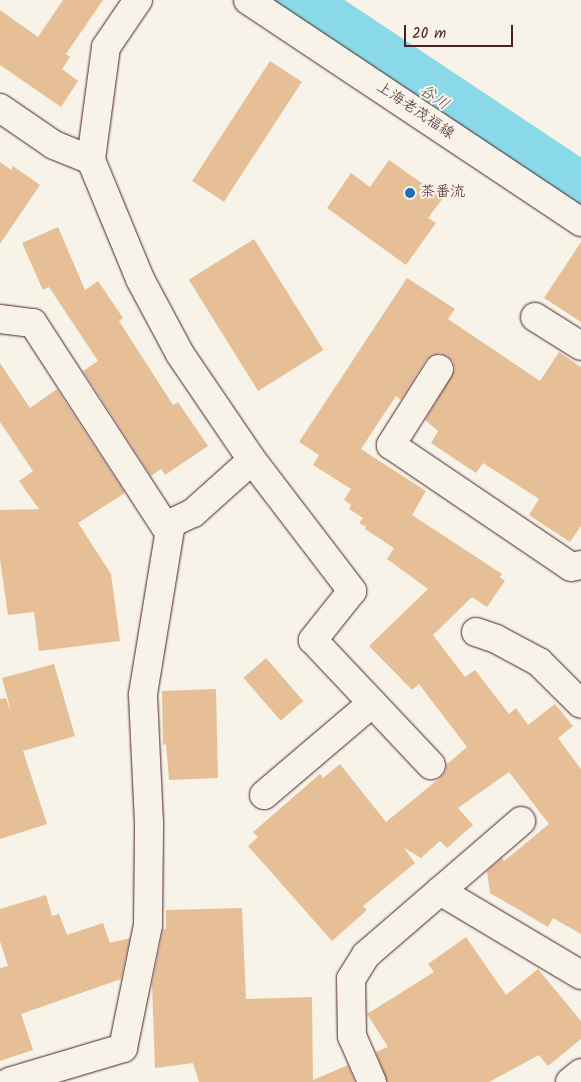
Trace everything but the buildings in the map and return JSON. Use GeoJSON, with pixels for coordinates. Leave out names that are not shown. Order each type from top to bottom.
{"type":"FeatureCollection","features":[{"type":"Feature","properties":{"kind":"street"},"geometry":{"type":"LineString","coordinates":[[138,0],[106,47],[91,160],[140,279],[180,354],[252,460],[352,591],[313,640],[431,765]]}},
{"type":"Feature","properties":{"kind":"street","name":"上海老茂福線"},"geometry":{"type":"LineString","coordinates":[[248,0],[581,222]]}},
{"type":"Feature","properties":{"kind":"street"},"geometry":{"type":"LineString","coordinates":[[0,108],[54,145],[91,160]]}},
{"type":"Feature","properties":{"kind":"street"},"geometry":{"type":"LineString","coordinates":[[535,317],[581,346]]}},
{"type":"Feature","properties":{"kind":"street"},"geometry":{"type":"LineString","coordinates":[[0,319],[33,323],[165,526],[193,513],[252,460]]}},
{"type":"Feature","properties":{"kind":"street"},"geometry":{"type":"LineString","coordinates":[[439,369],[391,445],[570,568],[581,565]]}},
{"type":"Feature","properties":{"kind":"street"},"geometry":{"type":"LineString","coordinates":[[9,1082],[123,1048],[148,925],[149,823],[143,694],[171,523]]}},
{"type":"Feature","properties":{"kind":"street"},"geometry":{"type":"LineString","coordinates":[[476,632],[496,638],[540,662],[581,704]]}},
{"type":"Feature","properties":{"kind":"street"},"geometry":{"type":"LineString","coordinates":[[264,794],[372,703]]}},
{"type":"Feature","properties":{"kind":"street"},"geometry":{"type":"LineString","coordinates":[[372,1082],[352,1036],[351,979],[366,955],[521,821]]}},
{"type":"Feature","properties":{"kind":"street"},"geometry":{"type":"LineString","coordinates":[[440,891],[581,975]]}},
{"type":"Feature","properties":{"kind":"street"},"geometry":{"type":"LineString","coordinates":[[570,1082],[581,1073]]}},
{"type":"Feature","properties":{"kind":"waterway","name":"谷川"},"geometry":{"type":"LineString","coordinates":[[286,0],[581,196]]}},
{"type":"Feature","properties":{"kind":"place","name":"茶番流"},"geometry":{"type":"Point","coordinates":[410,193]}}]}
